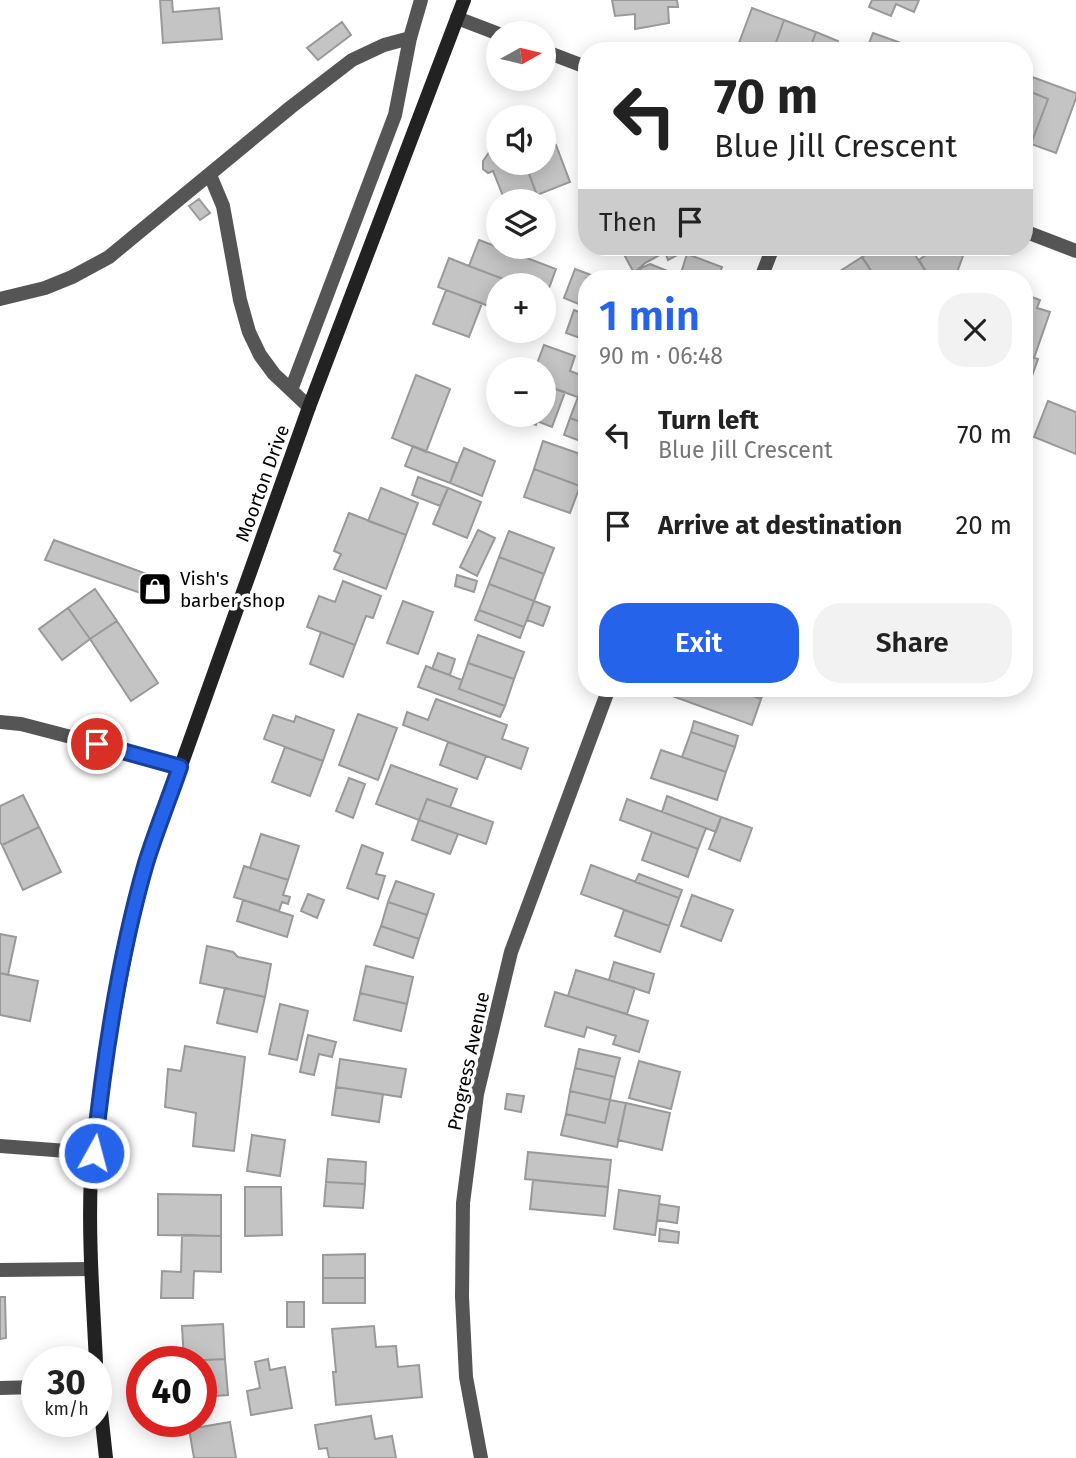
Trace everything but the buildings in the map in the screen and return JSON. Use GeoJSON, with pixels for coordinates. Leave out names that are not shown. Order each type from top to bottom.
{"type":"FeatureCollection","features":[{"type":"Feature","properties":{"kind":"street"},"geometry":{"type":"LineString","coordinates":[[291,390],[394,115],[421,0]]}},
{"type":"Feature","properties":{"kind":"street","name":"Moorton Drive"},"geometry":{"type":"LineString","coordinates":[[95,1346],[91,1269],[91,1174],[105,1065],[134,910],[147,861],[309,407],[464,0]]}},
{"type":"Feature","properties":{"kind":"street"},"geometry":{"type":"LineString","coordinates":[[457,18],[486,29]]}},
{"type":"Feature","properties":{"kind":"street"},"geometry":{"type":"LineString","coordinates":[[0,299],[63,281],[108,257],[352,60],[384,45],[410,38]]}},
{"type":"Feature","properties":{"kind":"street"},"geometry":{"type":"LineString","coordinates":[[556,56],[578,64]]}},
{"type":"Feature","properties":{"kind":"street"},"geometry":{"type":"LineString","coordinates":[[210,175],[223,206],[240,300],[249,332],[260,355],[274,374],[309,407]]}},
{"type":"Feature","properties":{"kind":"street"},"geometry":{"type":"LineString","coordinates":[[1033,234],[1076,251]]}},
{"type":"Feature","properties":{"kind":"street","name":"Progress Avenue"},"geometry":{"type":"LineString","coordinates":[[481,1458],[466,1377],[463,1297],[463,1203],[477,1094],[511,952],[606,697]]}},
{"type":"Feature","properties":{"kind":"street"},"geometry":{"type":"LineString","coordinates":[[0,722],[21,724],[180,767]]}},
{"type":"Feature","properties":{"kind":"street"},"geometry":{"type":"LineString","coordinates":[[0,1146],[94,1153]]}},
{"type":"Feature","properties":{"kind":"street"},"geometry":{"type":"LineString","coordinates":[[0,1270],[91,1269]]}},
{"type":"Feature","properties":{"kind":"street"},"geometry":{"type":"LineString","coordinates":[[0,1388],[21,1387]]}},
{"type":"Feature","properties":{"kind":"street","name":"Moorton Drive"},"geometry":{"type":"LineString","coordinates":[[103,1437],[106,1458]]}},
{"type":"Feature","properties":{"kind":"place","name":"Vish's barber shop"},"geometry":{"type":"Point","coordinates":[155,589]}},
{"type":"Feature","properties":{"kind":"route"},"geometry":{"type":"LineString","coordinates":[[94,1153],[101,1092],[134,910],[147,861],[180,767],[97,744]]}}]}
